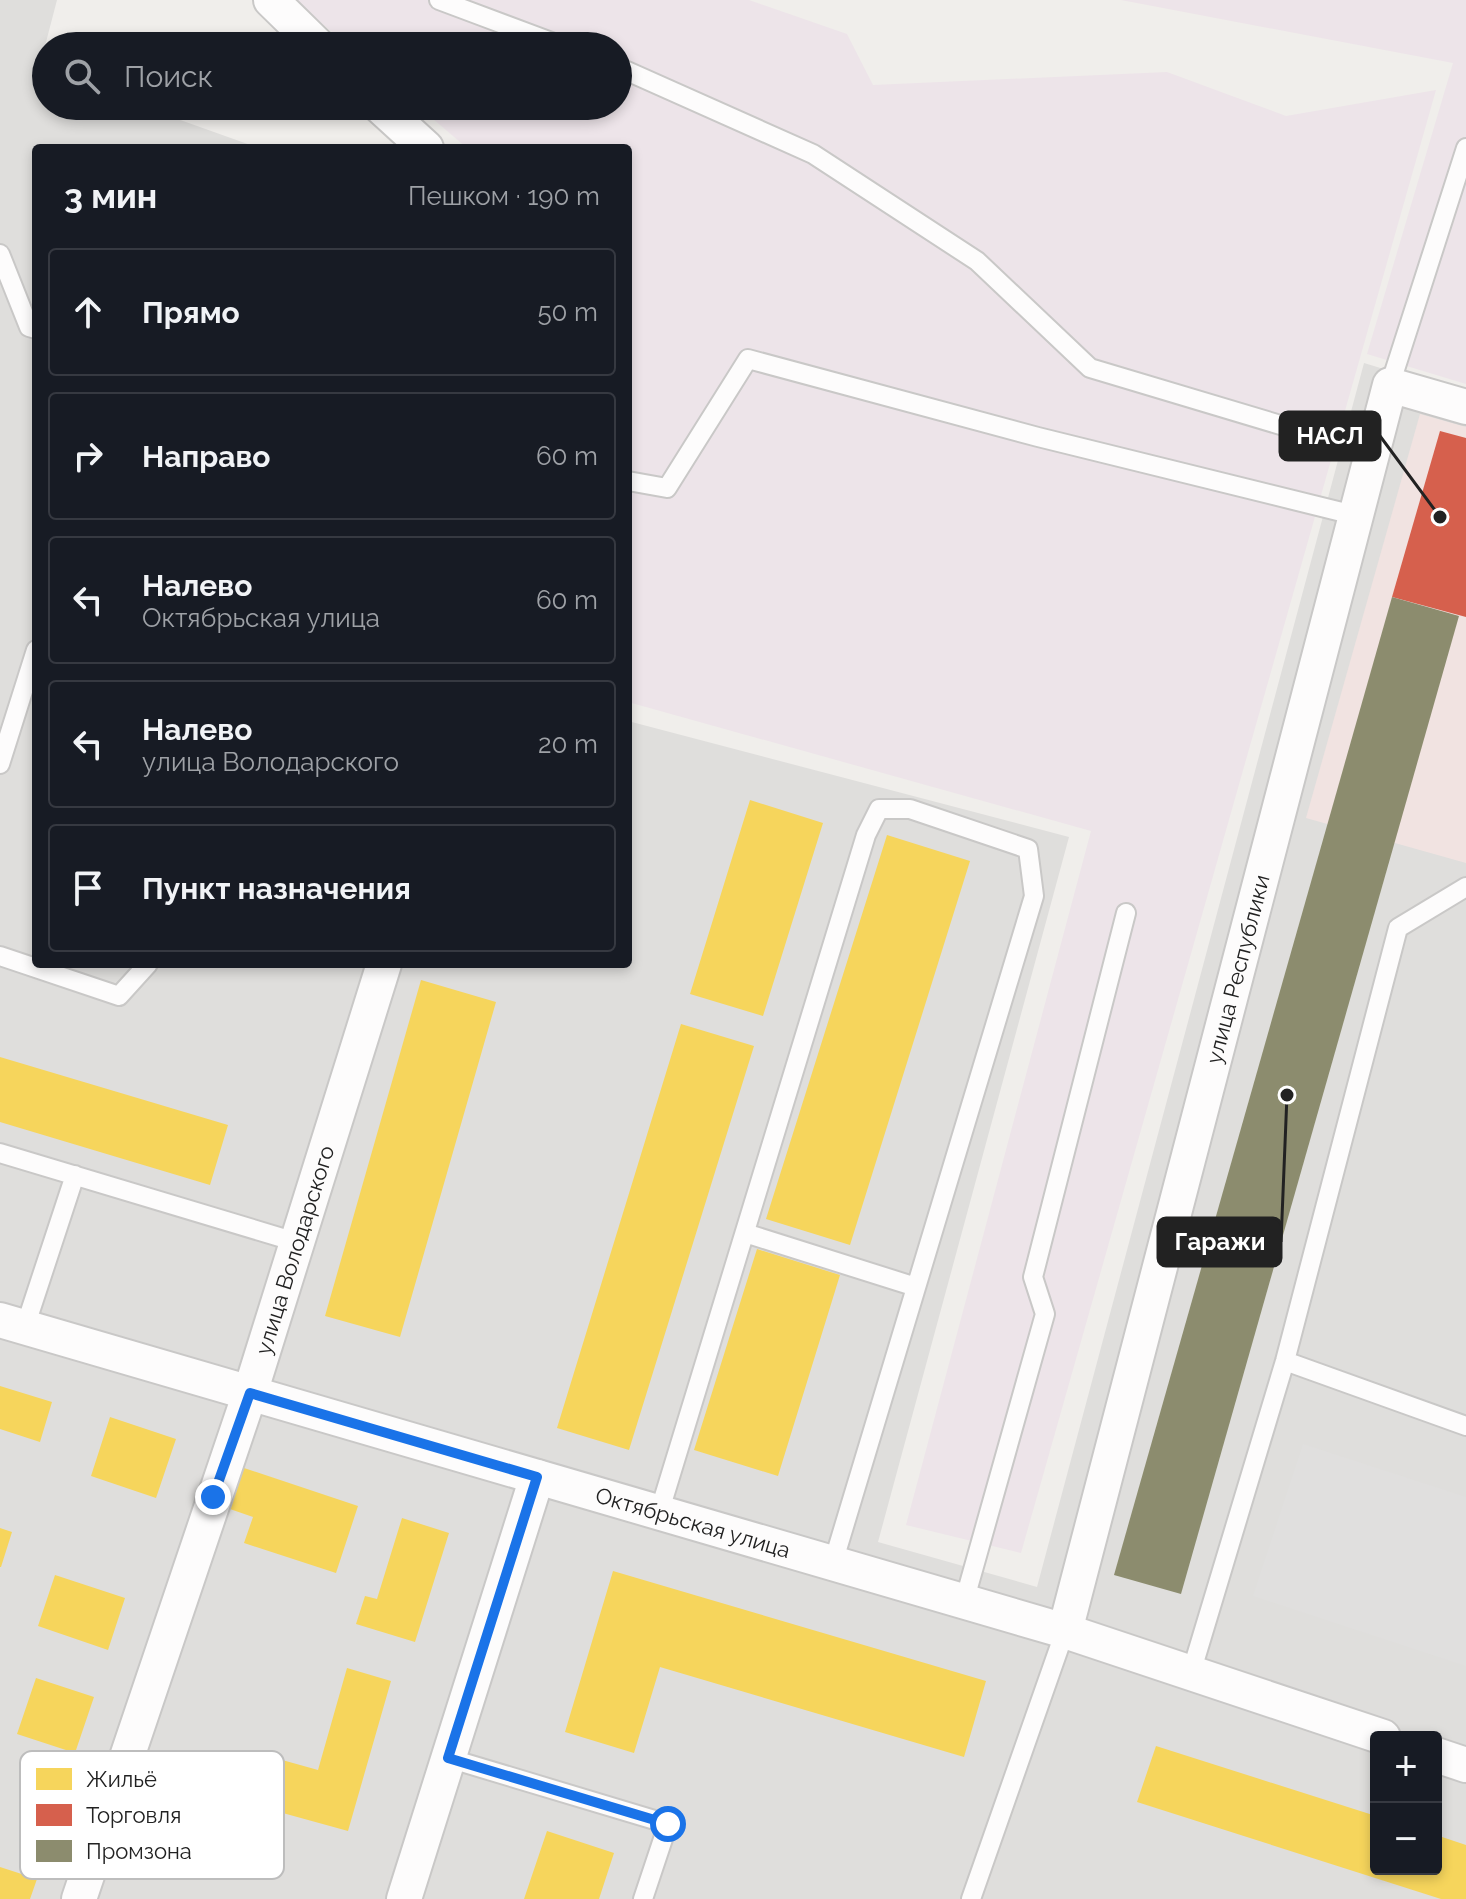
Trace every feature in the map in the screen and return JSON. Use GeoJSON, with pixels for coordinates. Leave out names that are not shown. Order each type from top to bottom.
{"type":"FeatureCollection","features":[{"type":"Feature","properties":{"kind":"street"},"geometry":{"type":"LineString","coordinates":[[271,0],[304,32]]}},
{"type":"Feature","properties":{"kind":"street"},"geometry":{"type":"LineString","coordinates":[[395,120],[422,144]]}},
{"type":"Feature","properties":{"kind":"street"},"geometry":{"type":"LineString","coordinates":[[1390,385],[1466,407]]}},
{"type":"Feature","properties":{"kind":"street","name":"улица Республики"},"geometry":{"type":"LineString","coordinates":[[1065,1631],[1390,385]]}},
{"type":"Feature","properties":{"kind":"street","name":"улица Володарского"},"geometry":{"type":"LineString","coordinates":[[129,1751],[250,1393],[383,968]]}},
{"type":"Feature","properties":{"kind":"street","name":"Октябрьская улица"},"geometry":{"type":"LineString","coordinates":[[13,1323],[1065,1631],[1370,1733]]}},
{"type":"Feature","properties":{"kind":"street"},"geometry":{"type":"LineString","coordinates":[[404,1899],[537,1477]]}},
{"type":"Feature","properties":{"kind":"street"},"geometry":{"type":"LineString","coordinates":[[1442,1757],[1466,1765]]}},
{"type":"Feature","properties":{"kind":"street","name":"улица Володарского"},"geometry":{"type":"LineString","coordinates":[[79,1899],[86,1879]]}},
{"type":"Feature","properties":{"kind":"lane"},"geometry":{"type":"LineString","coordinates":[[439,0],[525,32]]}},
{"type":"Feature","properties":{"kind":"lane"},"geometry":{"type":"LineString","coordinates":[[632,73],[813,154],[977,261],[1090,368],[1374,453]]}},
{"type":"Feature","properties":{"kind":"lane"},"geometry":{"type":"LineString","coordinates":[[1390,385],[1466,148]]}},
{"type":"Feature","properties":{"kind":"lane"},"geometry":{"type":"LineString","coordinates":[[0,254],[29,327],[32,328]]}},
{"type":"Feature","properties":{"kind":"lane"},"geometry":{"type":"LineString","coordinates":[[632,482],[667,488],[748,359],[1038,437],[1358,516]]}},
{"type":"Feature","properties":{"kind":"lane"},"geometry":{"type":"LineString","coordinates":[[0,764],[32,663]]}},
{"type":"Feature","properties":{"kind":"lane"},"geometry":{"type":"LineString","coordinates":[[659,1513],[866,835],[879,809],[910,809],[1028,849],[1034,896],[833,1563]]}},
{"type":"Feature","properties":{"kind":"lane"},"geometry":{"type":"LineString","coordinates":[[1191,1673],[1285,1361],[1398,928],[1466,887]]}},
{"type":"Feature","properties":{"kind":"lane"},"geometry":{"type":"LineString","coordinates":[[964,1602],[1045,1314],[1033,1277],[1126,913]]}},
{"type":"Feature","properties":{"kind":"lane"},"geometry":{"type":"LineString","coordinates":[[0,956],[32,967]]}},
{"type":"Feature","properties":{"kind":"lane"},"geometry":{"type":"LineString","coordinates":[[36,968],[119,996],[144,968]]}},
{"type":"Feature","properties":{"kind":"lane"},"geometry":{"type":"LineString","coordinates":[[0,1153],[296,1242]]}},
{"type":"Feature","properties":{"kind":"lane"},"geometry":{"type":"LineString","coordinates":[[13,1323],[75,1175]]}},
{"type":"Feature","properties":{"kind":"lane"},"geometry":{"type":"LineString","coordinates":[[745,1233],[916,1287]]}},
{"type":"Feature","properties":{"kind":"lane"},"geometry":{"type":"LineString","coordinates":[[1285,1361],[1466,1426]]}},
{"type":"Feature","properties":{"kind":"lane"},"geometry":{"type":"LineString","coordinates":[[971,1899],[1065,1631]]}},
{"type":"Feature","properties":{"kind":"lane"},"geometry":{"type":"LineString","coordinates":[[448,1758],[668,1824],[643,1899]]}},
{"type":"Feature","properties":{"kind":"shaded area"},"geometry":{"type":"Polygon","coordinates":[[[0,0],[57,0],[49,32],[32,32],[32,120],[180,120],[248,144],[32,144],[32,968],[632,968],[632,722],[1069,837],[878,1542],[1037,1587],[1364,363],[1466,394],[1466,1899],[0,1899],[0,0]]]}},
{"type":"Feature","properties":{"kind":"shaded area"},"geometry":{"type":"Polygon","coordinates":[[[295,0],[749,0],[847,34],[873,85],[1167,72],[1286,116],[1436,90],[1021,1553],[906,1525],[1091,831],[632,703],[632,144],[462,144],[434,120],[632,120],[632,32],[332,32],[295,0]]]}},
{"type":"Feature","properties":{"kind":"shaded area"},"geometry":{"type":"Polygon","coordinates":[[[1121,0],[1466,0],[1466,384],[1367,354],[1453,63],[1121,0]]]}},
{"type":"Feature","properties":{"kind":"shaded area"},"geometry":{"type":"Polygon","coordinates":[[[1420,414],[1466,427],[1466,863],[1306,818],[1420,414]]]}},
{"type":"Feature","properties":{"kind":"shaded area"},"geometry":{"type":"Polygon","coordinates":[[[1303,1444],[1466,1497],[1466,1666],[1253,1596],[1303,1444]]]}},
{"type":"Feature","properties":{"kind":"building: Жильё"},"geometry":{"type":"Polygon","coordinates":[[[750,800],[823,823],[763,1016],[690,994],[750,800]]]}},
{"type":"Feature","properties":{"kind":"building: Жильё"},"geometry":{"type":"Polygon","coordinates":[[[887,835],[970,861],[850,1245],[766,1219],[887,835]]]}},
{"type":"Feature","properties":{"kind":"building: Жильё"},"geometry":{"type":"Polygon","coordinates":[[[421,980],[496,1002],[400,1337],[325,1316],[421,980]]]}},
{"type":"Feature","properties":{"kind":"building: Жильё"},"geometry":{"type":"Polygon","coordinates":[[[681,1024],[754,1046],[629,1450],[557,1428],[681,1024]]]}},
{"type":"Feature","properties":{"kind":"building: Жильё"},"geometry":{"type":"Polygon","coordinates":[[[0,1057],[228,1125],[210,1185],[0,1122],[0,1057]]]}},
{"type":"Feature","properties":{"kind":"building: Жильё"},"geometry":{"type":"Polygon","coordinates":[[[757,1249],[840,1275],[778,1476],[694,1450],[757,1249]]]}},
{"type":"Feature","properties":{"kind":"building: Жильё"},"geometry":{"type":"Polygon","coordinates":[[[0,1386],[52,1402],[40,1442],[0,1429],[0,1386]]]}},
{"type":"Feature","properties":{"kind":"building: Жильё"},"geometry":{"type":"Polygon","coordinates":[[[110,1417],[176,1439],[156,1498],[91,1476],[110,1417]]]}},
{"type":"Feature","properties":{"kind":"building: Жильё"},"geometry":{"type":"Polygon","coordinates":[[[241,1467],[358,1506],[336,1573],[244,1543],[253,1517],[227,1508],[241,1467]]]}},
{"type":"Feature","properties":{"kind":"building: Жильё"},"geometry":{"type":"Polygon","coordinates":[[[402,1518],[449,1533],[415,1642],[356,1624],[365,1596],[377,1599],[402,1518]]]}},
{"type":"Feature","properties":{"kind":"building: Жильё"},"geometry":{"type":"Polygon","coordinates":[[[0,1528],[12,1532],[1,1567],[0,1567],[0,1528]]]}},
{"type":"Feature","properties":{"kind":"building: Жильё"},"geometry":{"type":"Polygon","coordinates":[[[613,1571],[986,1681],[964,1757],[660,1667],[634,1753],[565,1732],[613,1571]]]}},
{"type":"Feature","properties":{"kind":"building: Жильё"},"geometry":{"type":"Polygon","coordinates":[[[55,1575],[125,1598],[108,1650],[38,1626],[55,1575]]]}},
{"type":"Feature","properties":{"kind":"building: Жильё"},"geometry":{"type":"Polygon","coordinates":[[[347,1668],[391,1681],[348,1831],[284,1813],[284,1761],[318,1770],[347,1668]]]}},
{"type":"Feature","properties":{"kind":"building: Жильё"},"geometry":{"type":"Polygon","coordinates":[[[36,1678],[94,1697],[76,1751],[17,1734],[36,1678]]]}},
{"type":"Feature","properties":{"kind":"building: Жильё"},"geometry":{"type":"Polygon","coordinates":[[[1156,1746],[1370,1814],[1370,1875],[1442,1875],[1442,1837],[1466,1845],[1466,1899],[1441,1899],[1137,1802],[1156,1746]]]}},
{"type":"Feature","properties":{"kind":"building: Жильё"},"geometry":{"type":"Polygon","coordinates":[[[547,1831],[614,1853],[599,1899],[524,1899],[547,1831]]]}},
{"type":"Feature","properties":{"kind":"building: Жильё"},"geometry":{"type":"Polygon","coordinates":[[[0,1867],[20,1873],[20,1879],[37,1879],[30,1899],[0,1899],[0,1867]]]}},
{"type":"Feature","properties":{"kind":"building: Торговля"},"geometry":{"type":"Polygon","coordinates":[[[1440,431],[1466,438],[1466,617],[1392,597],[1440,431]]]}},
{"type":"Feature","properties":{"kind":"building: Промзона"},"geometry":{"type":"Polygon","coordinates":[[[1392,597],[1459,616],[1181,1594],[1114,1575],[1392,597]]]}},
{"type":"Feature","properties":{"kind":"place","name":"НАСЛ"},"geometry":{"type":"Point","coordinates":[1440,517]}},
{"type":"Feature","properties":{"kind":"place","name":"Гаражи"},"geometry":{"type":"Point","coordinates":[1287,1095]}},
{"type":"Feature","properties":{"kind":"route"},"geometry":{"type":"LineString","coordinates":[[213,1497],[250,1393],[537,1477],[448,1758],[668,1824]]}}]}
